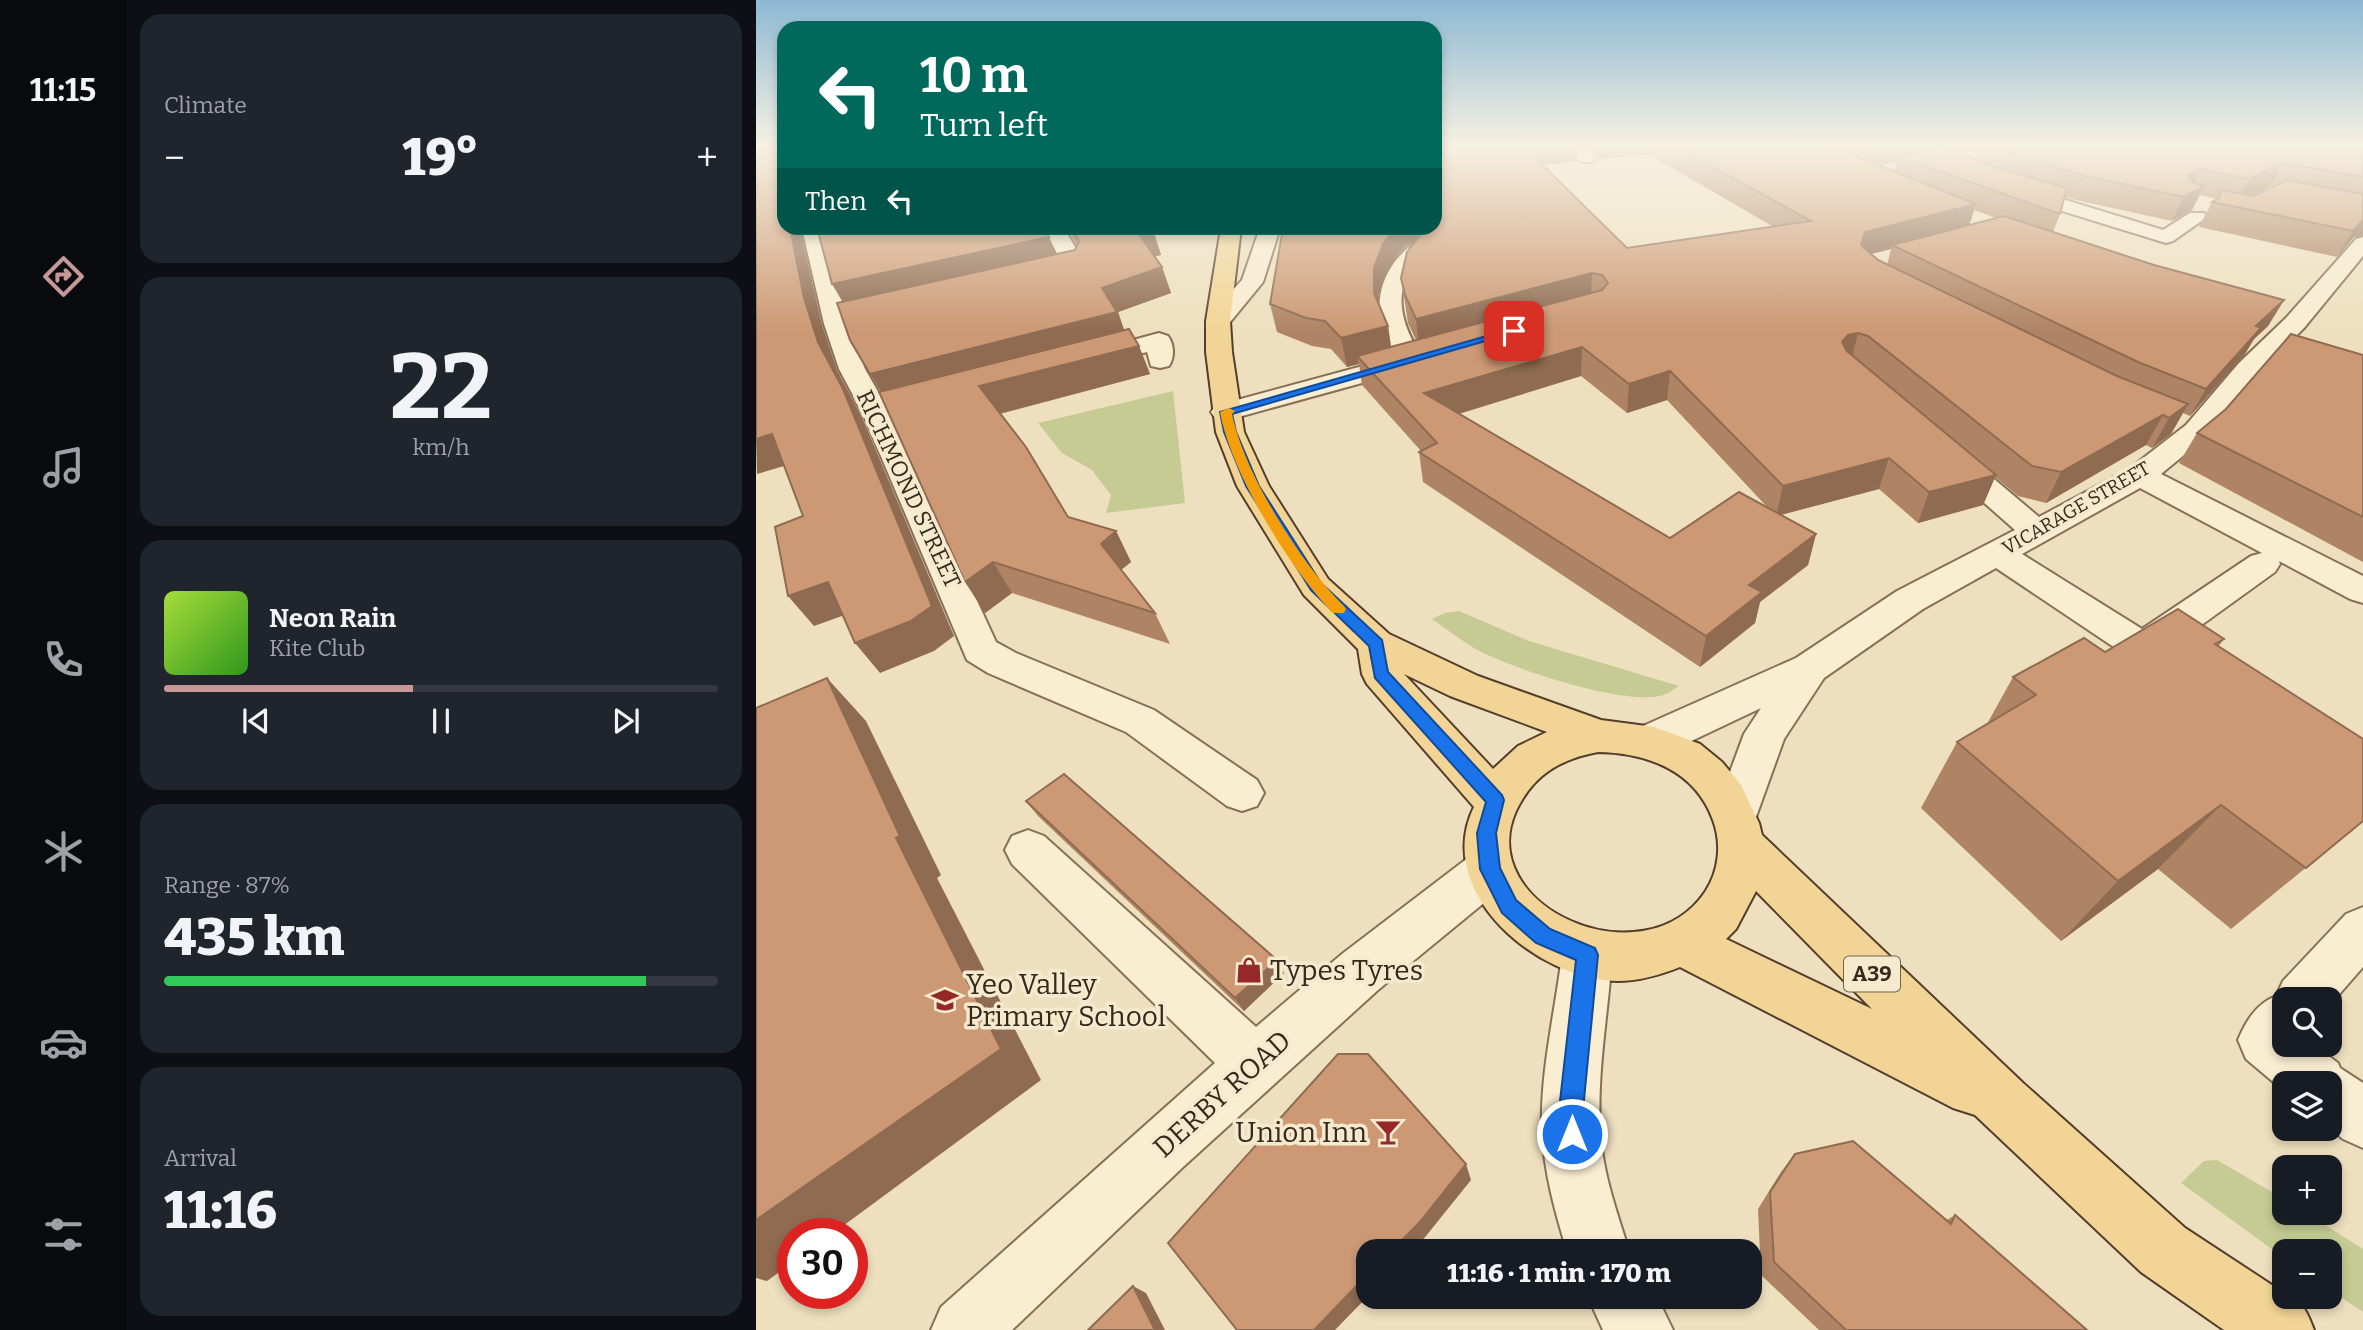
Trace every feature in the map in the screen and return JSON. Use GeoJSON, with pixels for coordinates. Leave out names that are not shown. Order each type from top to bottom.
{"type":"FeatureCollection","features":[{"type":"Feature","properties":{"kind":"main road"},"geometry":{"type":"LineString","coordinates":[[1230,235],[1219,321],[1230,432],[1253,486],[1316,587],[1376,644],[1464,687],[1542,713],[1598,736]]}},
{"type":"Feature","properties":{"kind":"main road"},"geometry":{"type":"LineString","coordinates":[[1376,644],[1381,674],[1495,800]]}},
{"type":"Feature","properties":{"kind":"main road"},"geometry":{"type":"LineString","coordinates":[[1598,736],[1624,736],[1649,741],[1686,757],[1715,783],[1739,830],[1737,883],[1717,917],[1683,943],[1653,953],[1620,957],[1587,955],[1543,936],[1509,906],[1490,869],[1486,833],[1495,800],[1513,775],[1537,756],[1566,742],[1598,736]]}},
{"type":"Feature","properties":{"kind":"main road","name":"A39"},"geometry":{"type":"LineString","coordinates":[[1739,830],[2003,1103],[2163,1250],[2281,1330]]}},
{"type":"Feature","properties":{"kind":"main road","name":"A39"},"geometry":{"type":"LineString","coordinates":[[1683,943],[2003,1103]]}},
{"type":"Feature","properties":{"kind":"street"},"geometry":{"type":"LineString","coordinates":[[2069,207],[2166,237],[2199,209]]}},
{"type":"Feature","properties":{"kind":"street"},"geometry":{"type":"LineString","coordinates":[[2095,215],[2111,207]]}},
{"type":"Feature","properties":{"kind":"street","name":"RICHMOND STREET"},"geometry":{"type":"LineString","coordinates":[[815,235],[849,321],[852,369],[889,413],[980,650],[1002,663],[1140,721],[1242,793]]}},
{"type":"Feature","properties":{"kind":"street"},"geometry":{"type":"LineString","coordinates":[[1023,282],[1076,268],[1058,235]]}},
{"type":"Feature","properties":{"kind":"street"},"geometry":{"type":"LineString","coordinates":[[1219,321],[1252,282],[1268,235]]}},
{"type":"Feature","properties":{"kind":"street","name":"VICARAGE STREET"},"geometry":{"type":"LineString","coordinates":[[1649,741],[1810,668],[1910,600],[2140,476],[2184,426],[2248,369],[2282,320],[2334,275],[2363,243]]}},
{"type":"Feature","properties":{"kind":"street"},"geometry":{"type":"LineString","coordinates":[[1411,360],[1399,342],[1389,300],[1395,278],[1417,250]]}},
{"type":"Feature","properties":{"kind":"street"},"geometry":{"type":"LineString","coordinates":[[2334,275],[2363,283]]}},
{"type":"Feature","properties":{"kind":"street"},"geometry":{"type":"LineString","coordinates":[[1064,366],[1156,342]]}},
{"type":"Feature","properties":{"kind":"street"},"geometry":{"type":"LineString","coordinates":[[1226,412],[1437,353]]}},
{"type":"Feature","properties":{"kind":"street"},"geometry":{"type":"LineString","coordinates":[[1933,442],[2036,531]]}},
{"type":"Feature","properties":{"kind":"street"},"geometry":{"type":"LineString","coordinates":[[2140,476],[2363,592]]}},
{"type":"Feature","properties":{"kind":"street"},"geometry":{"type":"LineString","coordinates":[[1997,553],[2200,685]]}},
{"type":"Feature","properties":{"kind":"street"},"geometry":{"type":"LineString","coordinates":[[2142,648],[2263,564]]}},
{"type":"Feature","properties":{"kind":"street","name":"VICARAGE STREET"},"geometry":{"type":"LineString","coordinates":[[1739,830],[1765,734],[1810,668]]}},
{"type":"Feature","properties":{"kind":"street"},"geometry":{"type":"LineString","coordinates":[[1028,850],[1256,1064]]}},
{"type":"Feature","properties":{"kind":"street","name":"DERBY ROAD"},"geometry":{"type":"LineString","coordinates":[[964,1330],[1360,972],[1490,869]]}},
{"type":"Feature","properties":{"kind":"street"},"geometry":{"type":"LineString","coordinates":[[2312,987],[2363,930]]}},
{"type":"Feature","properties":{"kind":"street"},"geometry":{"type":"LineString","coordinates":[[1587,955],[1571,1110],[1574,1158],[1594,1239]]}},
{"type":"Feature","properties":{"kind":"street"},"geometry":{"type":"LineString","coordinates":[[2272,1032],[2265,1040],[2272,1046]]}},
{"type":"Feature","properties":{"kind":"street"},"geometry":{"type":"LineString","coordinates":[[2286,1057],[2303,1071]]}},
{"type":"Feature","properties":{"kind":"street"},"geometry":{"type":"LineString","coordinates":[[2342,1102],[2363,1119]]}},
{"type":"Feature","properties":{"kind":"street"},"geometry":{"type":"LineString","coordinates":[[1627,1309],[1640,1330]]}},
{"type":"Feature","properties":{"kind":"green space"},"geometry":{"type":"Polygon","coordinates":[[[1173,391],[1185,503],[1106,513],[1111,495],[1092,470],[1062,453],[1038,423],[1173,391]]]}},
{"type":"Feature","properties":{"kind":"green space"},"geometry":{"type":"Polygon","coordinates":[[[1459,611],[1529,641],[1679,686],[1662,695],[1642,697],[1592,690],[1536,674],[1472,647],[1432,619],[1459,611]]]}},
{"type":"Feature","properties":{"kind":"green space"},"geometry":{"type":"Polygon","coordinates":[[[2217,1160],[2272,1192],[2272,1225],[2325,1225],[2363,1249],[2363,1312],[2342,1298],[2342,1239],[2272,1239],[2272,1249],[2181,1183],[2204,1161],[2217,1160]]]}},
{"type":"Feature","properties":{"kind":"building"},"geometry":{"type":"Polygon","coordinates":[[[756,207],[777,207],[777,235],[791,235],[804,298],[818,342],[843,389],[932,606],[911,621],[855,643],[828,582],[788,596],[775,527],[803,516],[772,434],[756,439],[756,207]]]}},
{"type":"Feature","properties":{"kind":"building"},"geometry":{"type":"Polygon","coordinates":[[[1442,207],[1585,207],[1627,248],[1811,221],[1786,207],[1964,207],[1865,232],[1861,245],[1878,260],[2117,376],[2188,404],[2169,418],[2163,415],[2061,472],[2032,466],[1868,336],[1858,333],[1848,335],[1842,342],[1847,351],[1996,475],[1929,492],[1889,458],[1783,486],[1670,371],[1629,384],[1582,347],[1424,393],[1670,538],[1739,492],[1816,534],[1749,585],[1762,592],[1706,636],[1419,452],[1437,443],[1357,356],[1602,290],[1608,283],[1602,275],[1592,273],[1416,319],[1401,278],[1407,252],[1420,235],[1442,235],[1442,207]]]}},
{"type":"Feature","properties":{"kind":"building"},"geometry":{"type":"Polygon","coordinates":[[[2041,207],[2062,207],[2060,214],[2041,207]]]}},
{"type":"Feature","properties":{"kind":"building"},"geometry":{"type":"Polygon","coordinates":[[[2237,207],[2363,207],[2363,220],[2353,231],[2237,207]]]}},
{"type":"Feature","properties":{"kind":"building"},"geometry":{"type":"Polygon","coordinates":[[[2004,216],[2154,265],[2284,300],[2256,326],[2261,328],[2206,389],[2138,362],[1892,245],[2004,216]]]}},
{"type":"Feature","properties":{"kind":"building"},"geometry":{"type":"Polygon","coordinates":[[[819,235],[1049,237],[832,284],[819,235]]]}},
{"type":"Feature","properties":{"kind":"building"},"geometry":{"type":"Polygon","coordinates":[[[1075,235],[1139,235],[1162,267],[1102,288],[1117,312],[870,374],[850,340],[837,303],[1075,250],[1079,241],[1075,235]]]}},
{"type":"Feature","properties":{"kind":"building"},"geometry":{"type":"Polygon","coordinates":[[[1282,235],[1390,235],[1383,244],[1374,268],[1374,293],[1388,326],[1341,338],[1325,321],[1306,318],[1270,304],[1282,235]]]}},
{"type":"Feature","properties":{"kind":"building"},"geometry":{"type":"Polygon","coordinates":[[[1129,329],[1139,346],[979,386],[1026,447],[1068,517],[1116,531],[1101,544],[1155,613],[993,562],[965,582],[879,392],[1129,329]]]}},
{"type":"Feature","properties":{"kind":"building"},"geometry":{"type":"Polygon","coordinates":[[[2291,334],[2363,355],[2363,517],[2197,433],[2226,409],[2291,334]]]}},
{"type":"Feature","properties":{"kind":"building"},"geometry":{"type":"Polygon","coordinates":[[[2178,609],[2224,639],[2215,644],[2363,739],[2363,821],[2306,868],[2221,805],[2118,881],[1957,742],[2036,695],[2013,677],[2084,638],[2105,652],[2178,609]]]}},
{"type":"Feature","properties":{"kind":"building"},"geometry":{"type":"Polygon","coordinates":[[[827,678],[900,836],[896,838],[1001,1049],[756,1220],[756,708],[827,678]]]}},
{"type":"Feature","properties":{"kind":"building"},"geometry":{"type":"Polygon","coordinates":[[[1064,774],[1277,960],[1235,998],[1026,801],[1064,774]]]}},
{"type":"Feature","properties":{"kind":"building"},"geometry":{"type":"Polygon","coordinates":[[[1338,1054],[1368,1054],[1466,1164],[1403,1239],[1356,1239],[1356,1286],[1314,1330],[1237,1330],[1168,1243],[1338,1054]]]}},
{"type":"Feature","properties":{"kind":"building"},"geometry":{"type":"Polygon","coordinates":[[[1853,1141],[1951,1224],[1955,1215],[2087,1330],[1846,1330],[1774,1262],[1770,1192],[1795,1154],[1853,1141]]]}},
{"type":"Feature","properties":{"kind":"building"},"geometry":{"type":"Polygon","coordinates":[[[1133,1286],[1155,1330],[1088,1330],[1133,1286]]]}},
{"type":"Feature","properties":{"kind":"slow traffic"},"geometry":{"type":"LineString","coordinates":[[1229,411],[1226,412],[1230,432],[1253,486],[1316,587],[1338,609]]}},
{"type":"Feature","properties":{"kind":"place","name":"Types Tyres"},"geometry":{"type":"Point","coordinates":[1249,970]}},
{"type":"Feature","properties":{"kind":"place","name":"Yeo Valley Primary School"},"geometry":{"type":"Point","coordinates":[945,1000]}},
{"type":"Feature","properties":{"kind":"place","name":"Union Inn"},"geometry":{"type":"Point","coordinates":[1388,1132]}},
{"type":"Feature","properties":{"kind":"route"},"geometry":{"type":"LineString","coordinates":[[1514,331],[1226,412],[1230,432],[1253,486],[1316,587],[1376,644],[1381,674],[1495,800],[1486,833],[1490,869],[1509,906],[1543,936],[1587,955],[1571,1110],[1572,1134]]}}]}
